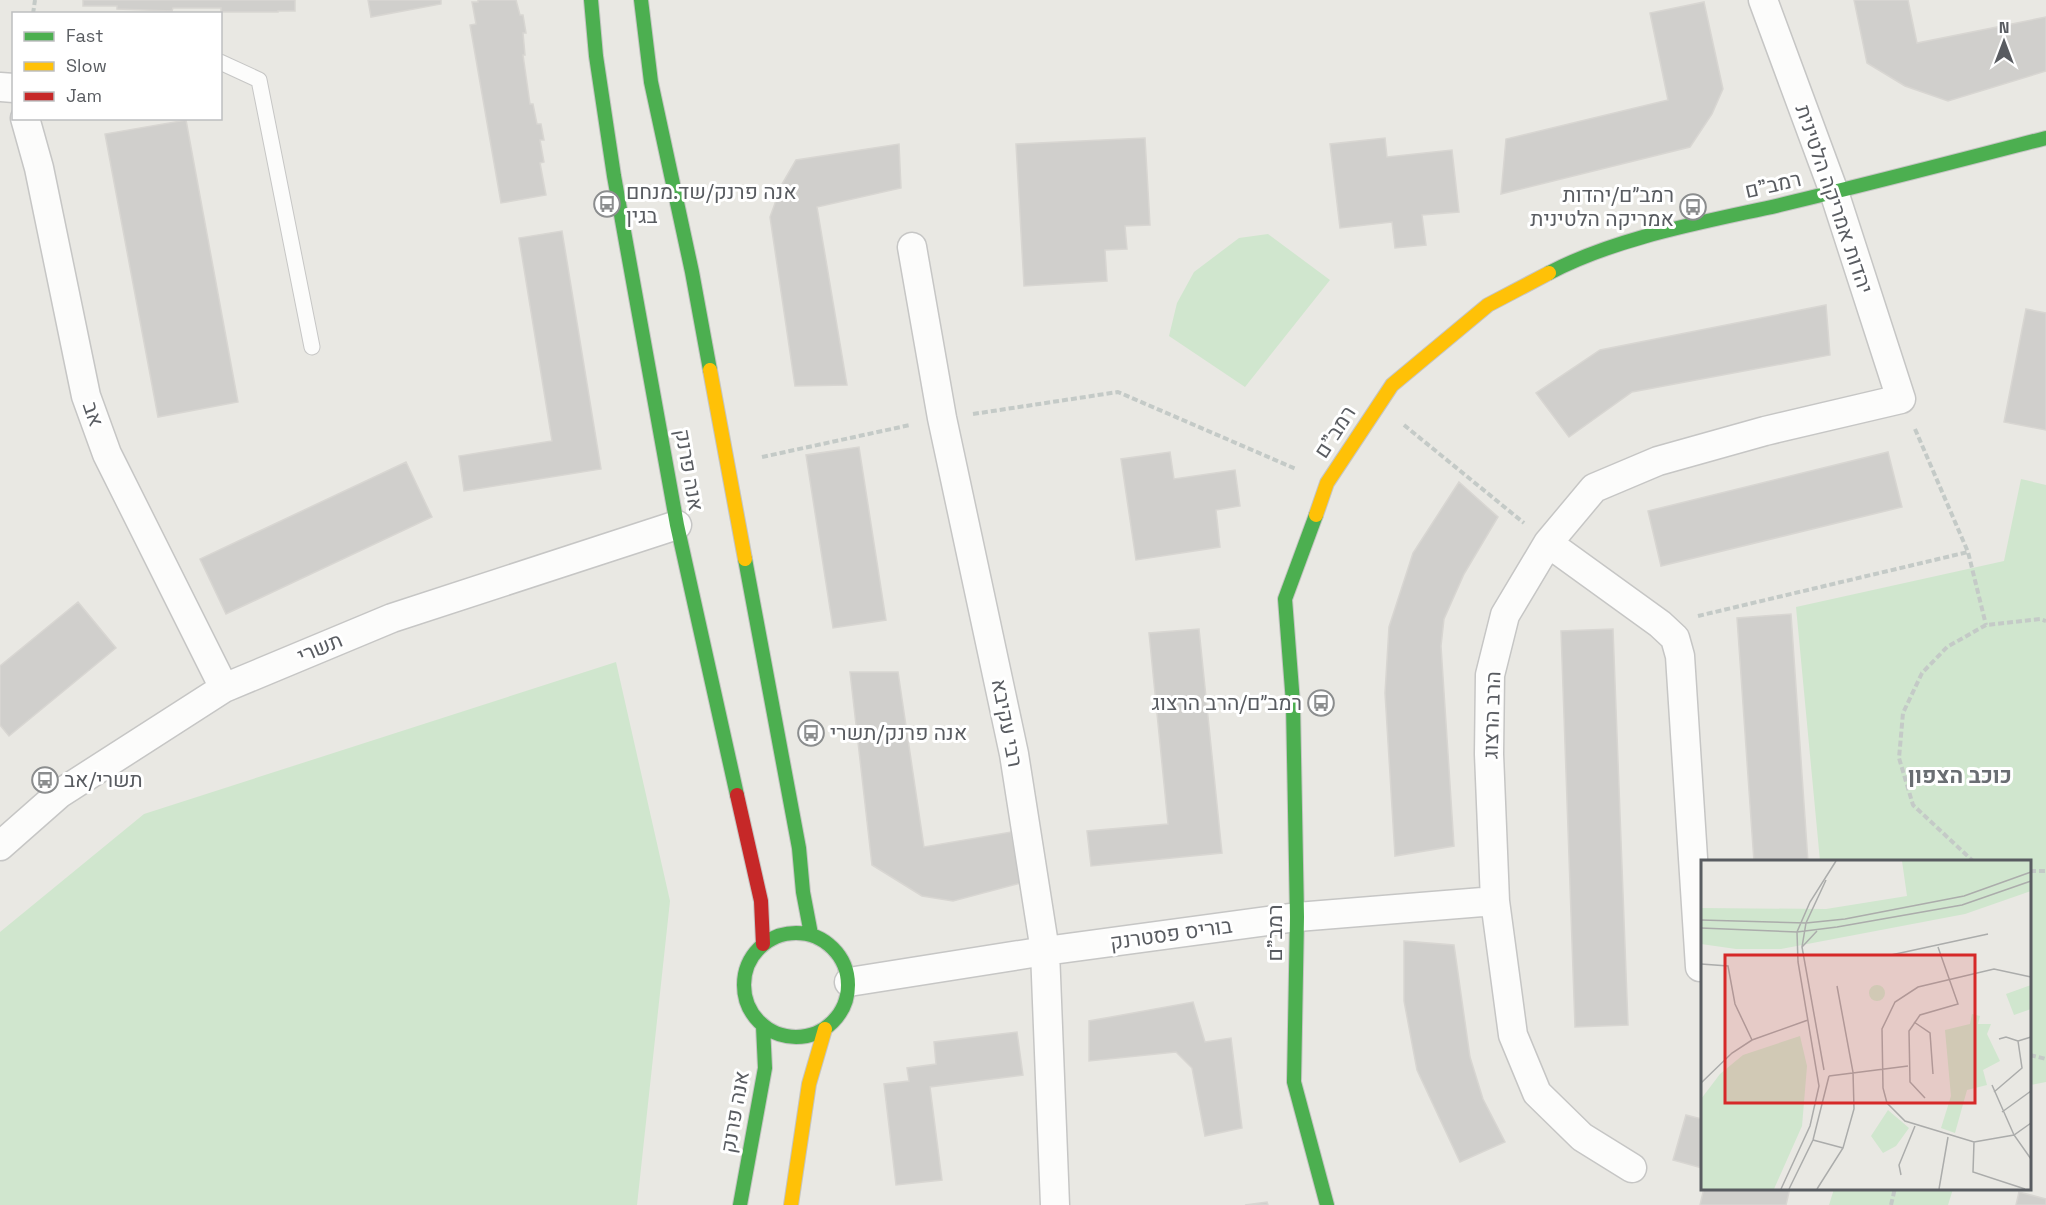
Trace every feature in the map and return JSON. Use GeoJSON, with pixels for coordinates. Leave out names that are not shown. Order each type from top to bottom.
{"type":"FeatureCollection","features":[{"type":"Feature","properties":{"kind":"street","name":"אנה פרנק"},"geometry":{"type":"LineString","coordinates":[[591,0],[596,56],[614,176],[677,525],[759,890],[763,944]]}},
{"type":"Feature","properties":{"kind":"street","name":"אנה פרנק"},"geometry":{"type":"LineString","coordinates":[[641,0],[651,82],[692,272],[799,848],[803,892],[811,934]]}},
{"type":"Feature","properties":{"kind":"street","name":"יהדות אמריקה הלטינית"},"geometry":{"type":"LineString","coordinates":[[1762,0],[1834,192],[1901,399]]}},
{"type":"Feature","properties":{"kind":"street","name":"אב"},"geometry":{"type":"LineString","coordinates":[[26,120],[39,168],[86,396],[107,454],[225,688]]}},
{"type":"Feature","properties":{"kind":"street","name":"רמב\"ם"},"geometry":{"type":"LineString","coordinates":[[1327,1205],[1294,1082],[1297,917],[1293,703],[1285,599],[1327,483],[1378,404],[1392,385],[1488,305],[1576,259],[1668,231],[2046,138]]}},
{"type":"Feature","properties":{"kind":"street","name":"רבי עקיבא"},"geometry":{"type":"LineString","coordinates":[[912,247],[942,418],[1014,754],[1045,951],[1055,1205]]}},
{"type":"Feature","properties":{"kind":"street","name":"הרב הרצוג"},"geometry":{"type":"LineString","coordinates":[[1632,1168],[1582,1137],[1537,1093],[1513,1035],[1496,901],[1489,754],[1490,675],[1505,615],[1548,543],[1594,488],[1658,461],[1765,431],[1901,399]]}},
{"type":"Feature","properties":{"kind":"street","name":"תשרי"},"geometry":{"type":"LineString","coordinates":[[0,846],[59,794],[225,688],[392,618],[677,525]]}},
{"type":"Feature","properties":{"kind":"street"},"geometry":{"type":"LineString","coordinates":[[1548,543],[1675,638],[1680,656],[1700,967]]}},
{"type":"Feature","properties":{"kind":"street","name":"בוריס פסטרנק"},"geometry":{"type":"LineString","coordinates":[[849,982],[1045,951],[1297,917],[1496,901]]}},
{"type":"Feature","properties":{"kind":"street"},"geometry":{"type":"LineString","coordinates":[[794,932],[811,934],[826,941],[837,952],[845,966],[849,982],[843,1009],[825,1029],[809,1036],[794,1037],[777,1034],[763,1026],[752,1014],[743,985],[746,969],[752,956],[763,944],[778,935],[794,932]]}},
{"type":"Feature","properties":{"kind":"street","name":"אנה פרנק"},"geometry":{"type":"LineString","coordinates":[[740,1205],[765,1068],[763,1026]]}},
{"type":"Feature","properties":{"kind":"street"},"geometry":{"type":"LineString","coordinates":[[791,1205],[809,1084],[825,1029]]}},
{"type":"Feature","properties":{"kind":"lane"},"geometry":{"type":"LineString","coordinates":[[222,63],[259,80],[312,347]]}},
{"type":"Feature","properties":{"kind":"path"},"geometry":{"type":"LineString","coordinates":[[728,464],[942,418],[1118,392],[1327,483]]}},
{"type":"Feature","properties":{"kind":"path"},"geometry":{"type":"LineString","coordinates":[[1901,399],[1968,552],[1986,625]]}},
{"type":"Feature","properties":{"kind":"path"},"geometry":{"type":"LineString","coordinates":[[1378,404],[1548,543]]}},
{"type":"Feature","properties":{"kind":"path"},"geometry":{"type":"LineString","coordinates":[[1668,632],[1694,617],[1968,552]]}},
{"type":"Feature","properties":{"kind":"path"},"geometry":{"type":"LineString","coordinates":[[1973,860],[1913,805],[1899,758],[1903,713],[1922,673],[1947,647],[1986,625],[2040,619],[2046,621]]}},
{"type":"Feature","properties":{"kind":"path"},"geometry":{"type":"LineString","coordinates":[[2031,1055],[2046,1059]]}},
{"type":"Feature","properties":{"kind":"path"},"geometry":{"type":"LineString","coordinates":[[1891,1205],[1895,1190]]}},
{"type":"Feature","properties":{"kind":"green space"},"geometry":{"type":"Polygon","coordinates":[[[1268,234],[1330,280],[1245,387],[1169,336],[1177,303],[1194,272],[1239,238],[1268,234]]]}},
{"type":"Feature","properties":{"kind":"green space"},"geometry":{"type":"Polygon","coordinates":[[[2021,479],[2046,485],[2046,1082],[2031,1085],[2031,860],[1820,860],[1796,607],[2004,561],[2021,479]]]}},
{"type":"Feature","properties":{"kind":"green space"},"geometry":{"type":"Polygon","coordinates":[[[616,662],[670,901],[637,1205],[0,1205],[0,932],[144,814],[616,662]]]}},
{"type":"Feature","properties":{"kind":"green space"},"geometry":{"type":"Polygon","coordinates":[[[1833,1190],[1953,1190],[1948,1205],[1829,1205],[1833,1190]]]}},
{"type":"Feature","properties":{"kind":"building"},"geometry":{"type":"Polygon","coordinates":[[[83,0],[295,0],[295,11],[221,12],[221,8],[173,8],[172,11],[117,9],[117,6],[83,6],[83,0]]]}},
{"type":"Feature","properties":{"kind":"building"},"geometry":{"type":"Polygon","coordinates":[[[368,0],[441,0],[441,4],[371,17],[368,0]]]}},
{"type":"Feature","properties":{"kind":"building"},"geometry":{"type":"Polygon","coordinates":[[[478,0],[516,0],[520,15],[523,15],[526,33],[523,33],[525,55],[523,55],[530,104],[533,104],[537,124],[541,124],[544,140],[540,140],[544,162],[540,163],[546,195],[501,203],[470,25],[476,24],[472,2],[478,2],[478,0]]]}},
{"type":"Feature","properties":{"kind":"building"},"geometry":{"type":"Polygon","coordinates":[[[1854,0],[1908,0],[1917,43],[2046,17],[2046,71],[1948,101],[1905,86],[1867,63],[1854,0]]]}},
{"type":"Feature","properties":{"kind":"building"},"geometry":{"type":"Polygon","coordinates":[[[1704,2],[1723,89],[1712,114],[1690,147],[1501,194],[1506,139],[1668,100],[1650,13],[1704,2]]]}},
{"type":"Feature","properties":{"kind":"building"},"geometry":{"type":"Polygon","coordinates":[[[186,120],[238,402],[158,417],[105,134],[186,120]]]}},
{"type":"Feature","properties":{"kind":"building"},"geometry":{"type":"Polygon","coordinates":[[[1145,138],[1150,225],[1125,226],[1127,249],[1105,250],[1107,281],[1024,286],[1016,144],[1145,138]]]}},
{"type":"Feature","properties":{"kind":"building"},"geometry":{"type":"Polygon","coordinates":[[[1385,138],[1387,157],[1452,150],[1459,212],[1422,215],[1426,245],[1395,248],[1392,222],[1340,228],[1330,144],[1385,138]]]}},
{"type":"Feature","properties":{"kind":"building"},"geometry":{"type":"Polygon","coordinates":[[[899,144],[901,188],[817,207],[847,385],[795,386],[770,217],[782,184],[796,160],[899,144]]]}},
{"type":"Feature","properties":{"kind":"building"},"geometry":{"type":"Polygon","coordinates":[[[562,231],[601,469],[464,491],[459,456],[552,441],[519,238],[562,231]]]}},
{"type":"Feature","properties":{"kind":"building"},"geometry":{"type":"Polygon","coordinates":[[[1826,305],[1830,355],[1632,392],[1569,437],[1536,393],[1600,350],[1826,305]]]}},
{"type":"Feature","properties":{"kind":"building"},"geometry":{"type":"Polygon","coordinates":[[[2026,309],[2046,313],[2046,430],[2004,422],[2026,309]]]}},
{"type":"Feature","properties":{"kind":"building"},"geometry":{"type":"Polygon","coordinates":[[[859,447],[886,620],[833,628],[806,455],[859,447]]]}},
{"type":"Feature","properties":{"kind":"building"},"geometry":{"type":"Polygon","coordinates":[[[1170,452],[1174,479],[1235,470],[1240,506],[1216,510],[1220,547],[1136,560],[1121,459],[1170,452]]]}},
{"type":"Feature","properties":{"kind":"building"},"geometry":{"type":"Polygon","coordinates":[[[1888,452],[1902,507],[1661,566],[1648,511],[1888,452]]]}},
{"type":"Feature","properties":{"kind":"building"},"geometry":{"type":"Polygon","coordinates":[[[406,462],[432,517],[226,614],[200,559],[406,462]]]}},
{"type":"Feature","properties":{"kind":"building"},"geometry":{"type":"Polygon","coordinates":[[[1459,482],[1498,517],[1464,574],[1444,619],[1441,646],[1454,846],[1395,856],[1385,693],[1389,627],[1413,553],[1459,482]]]}},
{"type":"Feature","properties":{"kind":"building"},"geometry":{"type":"Polygon","coordinates":[[[78,602],[116,648],[9,736],[0,725],[0,666],[78,602]]]}},
{"type":"Feature","properties":{"kind":"building"},"geometry":{"type":"Polygon","coordinates":[[[1791,614],[1808,860],[1754,860],[1737,618],[1791,614]]]}},
{"type":"Feature","properties":{"kind":"building"},"geometry":{"type":"Polygon","coordinates":[[[1199,629],[1222,853],[1091,866],[1087,831],[1168,824],[1149,633],[1199,629]]]}},
{"type":"Feature","properties":{"kind":"building"},"geometry":{"type":"Polygon","coordinates":[[[1613,629],[1628,1025],[1575,1027],[1561,631],[1613,629]]]}},
{"type":"Feature","properties":{"kind":"building"},"geometry":{"type":"Polygon","coordinates":[[[850,672],[898,672],[924,847],[1011,832],[1021,883],[953,901],[922,896],[872,865],[850,672]]]}},
{"type":"Feature","properties":{"kind":"building"},"geometry":{"type":"Polygon","coordinates":[[[1404,941],[1454,945],[1470,1057],[1483,1099],[1505,1142],[1460,1162],[1417,1070],[1404,1001],[1404,941]]]}},
{"type":"Feature","properties":{"kind":"building"},"geometry":{"type":"Polygon","coordinates":[[[1193,1002],[1205,1042],[1231,1038],[1242,1128],[1205,1136],[1192,1068],[1176,1052],[1089,1061],[1089,1021],[1193,1002]]]}},
{"type":"Feature","properties":{"kind":"building"},"geometry":{"type":"Polygon","coordinates":[[[1017,1032],[1023,1075],[930,1087],[942,1180],[896,1185],[884,1084],[909,1081],[907,1068],[936,1064],[934,1042],[1017,1032]]]}},
{"type":"Feature","properties":{"kind":"building"},"geometry":{"type":"Polygon","coordinates":[[[1686,1115],[1701,1119],[1701,1168],[1673,1160],[1686,1115]]]}},
{"type":"Feature","properties":{"kind":"building"},"geometry":{"type":"Polygon","coordinates":[[[1704,1190],[1790,1190],[1786,1205],[1700,1205],[1704,1190]]]}},
{"type":"Feature","properties":{"kind":"building"},"geometry":{"type":"Polygon","coordinates":[[[2019,1192],[2046,1199],[2046,1205],[2016,1205],[2019,1192]]]}},
{"type":"Feature","properties":{"kind":"building"},"geometry":{"type":"Polygon","coordinates":[[[1267,1202],[1268,1205],[1245,1205],[1267,1202]]]}},
{"type":"Feature","properties":{"kind":"traffic: fast"},"geometry":{"type":"LineString","coordinates":[[591,0],[596,56],[614,176],[677,525],[737,795]]}},
{"type":"Feature","properties":{"kind":"traffic: fast"},"geometry":{"type":"LineString","coordinates":[[641,0],[651,82],[692,272],[710,370]]}},
{"type":"Feature","properties":{"kind":"traffic: fast"},"geometry":{"type":"LineString","coordinates":[[1549,273],[1575,260],[1632,240],[2046,138]]}},
{"type":"Feature","properties":{"kind":"traffic: fast"},"geometry":{"type":"LineString","coordinates":[[1316,515],[1285,599],[1293,703],[1297,917],[1294,1082],[1327,1205]]}},
{"type":"Feature","properties":{"kind":"traffic: fast"},"geometry":{"type":"LineString","coordinates":[[745,559],[799,848],[803,892],[811,934]]}},
{"type":"Feature","properties":{"kind":"traffic: fast"},"geometry":{"type":"LineString","coordinates":[[796,933],[816,937],[833,948],[844,965],[848,985],[844,1005],[833,1022],[816,1033],[796,1037],[776,1033],[759,1022],[748,1005],[744,985],[748,965],[759,948],[776,937],[796,933]]}},
{"type":"Feature","properties":{"kind":"traffic: fast"},"geometry":{"type":"LineString","coordinates":[[740,1205],[765,1068],[763,1026]]}},
{"type":"Feature","properties":{"kind":"traffic: slow"},"geometry":{"type":"LineString","coordinates":[[1316,515],[1327,483],[1392,385],[1488,305],[1549,273]]}},
{"type":"Feature","properties":{"kind":"traffic: slow"},"geometry":{"type":"LineString","coordinates":[[710,370],[745,559]]}},
{"type":"Feature","properties":{"kind":"traffic: slow"},"geometry":{"type":"LineString","coordinates":[[791,1205],[809,1084],[825,1029]]}},
{"type":"Feature","properties":{"kind":"traffic: jam"},"geometry":{"type":"LineString","coordinates":[[737,795],[761,901],[763,944]]}},
{"type":"Feature","properties":{"kind":"place","name":"אנה פרנק/שד.מנחם בגין"},"geometry":{"type":"Point","coordinates":[607,204]}},
{"type":"Feature","properties":{"kind":"place","name":"רמב״ם/יהדות אמריקה הלטינית"},"geometry":{"type":"Point","coordinates":[1693,207]}},
{"type":"Feature","properties":{"kind":"place","name":"רמב״ם/הרב הרצוג"},"geometry":{"type":"Point","coordinates":[1321,703]}},
{"type":"Feature","properties":{"kind":"place","name":"אנה פרנק/תשרי"},"geometry":{"type":"Point","coordinates":[811,733]}},
{"type":"Feature","properties":{"kind":"place","name":"תשרי/אב"},"geometry":{"type":"Point","coordinates":[45,780]}},
{"type":"Feature","properties":{"kind":"district","name":"כוכב הצפון"},"geometry":{"type":"Point","coordinates":[1960,775]}}]}
